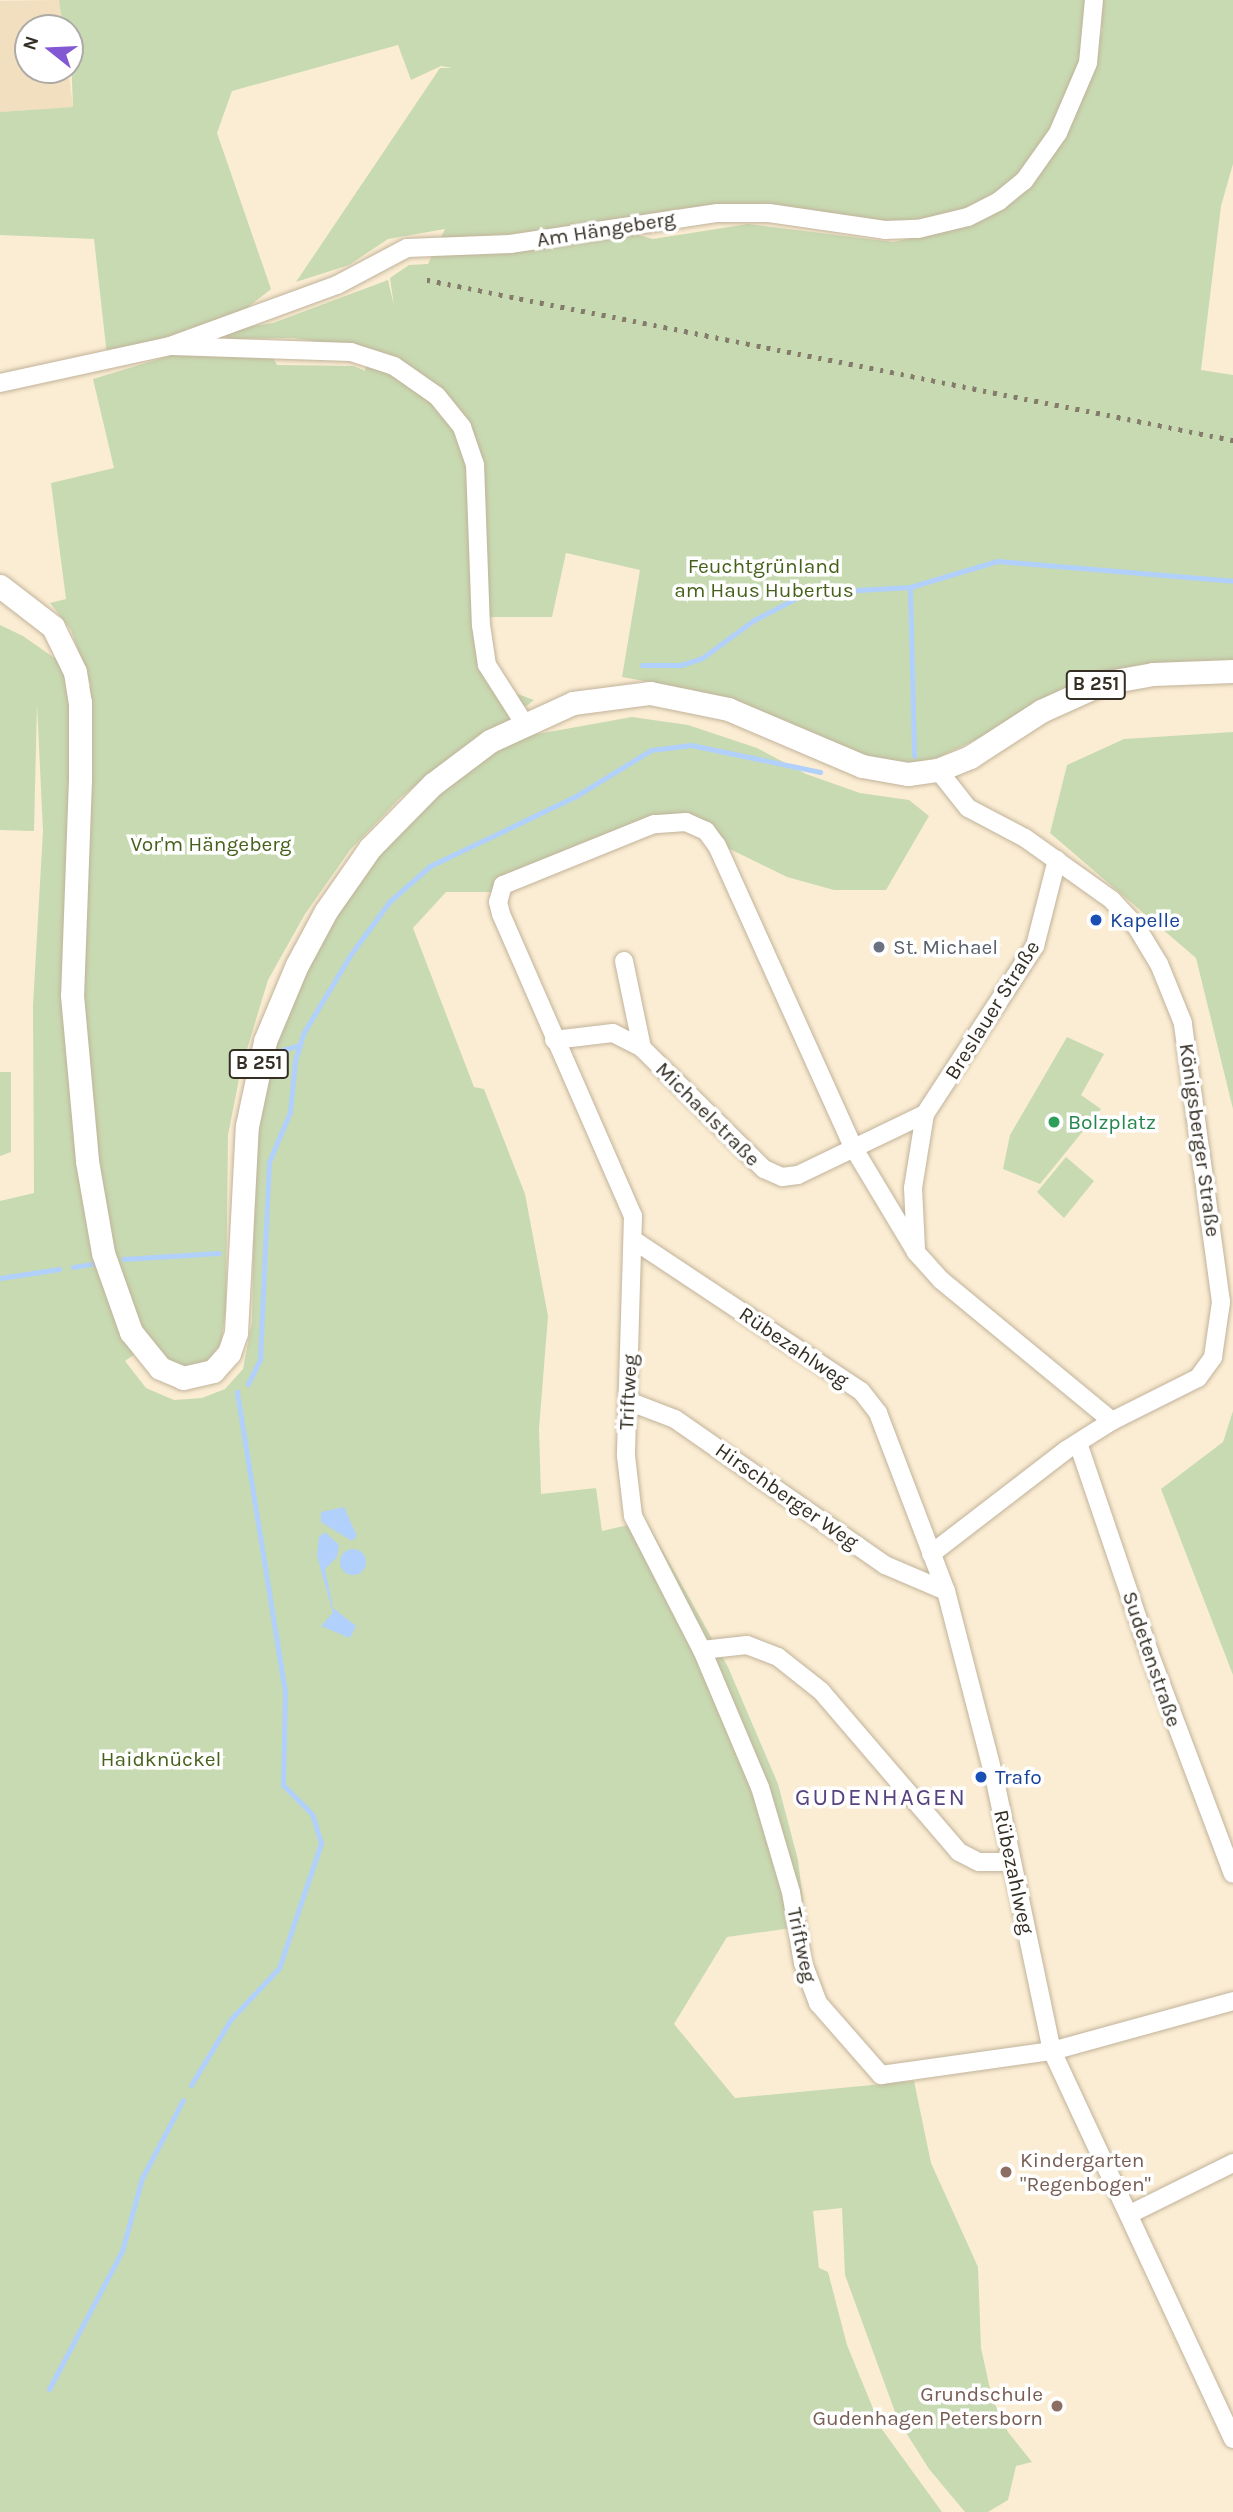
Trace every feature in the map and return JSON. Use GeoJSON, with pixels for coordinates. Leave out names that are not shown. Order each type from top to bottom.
{"type":"FeatureCollection","features":[{"type":"Feature","properties":{"kind":"main road","name":"B 251"},"geometry":{"type":"LineString","coordinates":[[0,586],[53,627],[75,672],[80,702],[80,779],[72,995],[87,1161],[103,1253],[121,1309],[142,1351],[176,1377],[200,1377],[213,1371],[229,1353],[236,1333],[243,1165],[255,1077],[272,1022],[312,937],[342,885],[396,820],[455,766],[524,723],[584,700],[657,694],[728,709],[872,769],[908,774],[938,770],[970,757],[1041,711],[1088,688],[1153,674],[1233,671]]}},
{"type":"Feature","properties":{"kind":"street","name":"Am Hängeberg"},"geometry":{"type":"LineString","coordinates":[[0,383],[170,346],[337,285],[407,248],[510,244],[718,213],[769,213],[885,230],[918,229],[968,217],[999,201],[1024,181],[1058,133],[1087,63],[1094,0]]}},
{"type":"Feature","properties":{"kind":"street"},"geometry":{"type":"LineString","coordinates":[[170,346],[351,352],[394,366],[437,396],[462,427],[475,464],[481,625],[487,665],[524,723]]}},
{"type":"Feature","properties":{"kind":"street","name":"Königsberger Straße"},"geometry":{"type":"LineString","coordinates":[[931,1554],[1078,1443],[1112,1421],[1185,1387],[1204,1372],[1216,1348],[1220,1290],[1183,1023],[1175,997],[1126,915],[1057,860],[968,808],[938,770]]}},
{"type":"Feature","properties":{"kind":"street","name":"Triftweg"},"geometry":{"type":"LineString","coordinates":[[854,1149],[717,846],[692,823],[654,824],[503,885],[498,902],[501,914],[629,1206],[635,1241],[626,1456],[635,1522],[702,1650],[771,1820],[811,1990],[838,2030],[881,2075],[1052,2051],[1233,2001]]}},
{"type":"Feature","properties":{"kind":"street","name":"Breslauer Straße"},"geometry":{"type":"LineString","coordinates":[[916,1252],[913,1188],[925,1114],[1035,946],[1057,860]]}},
{"type":"Feature","properties":{"kind":"street","name":"Michaelstraße"},"geometry":{"type":"LineString","coordinates":[[624,961],[642,1048]]}},
{"type":"Feature","properties":{"kind":"street","name":"Michaelstraße"},"geometry":{"type":"LineString","coordinates":[[554,1040],[613,1033],[642,1048],[774,1175],[798,1175],[854,1149]]}},
{"type":"Feature","properties":{"kind":"street"},"geometry":{"type":"LineString","coordinates":[[925,1114],[854,1149],[916,1252],[941,1280],[1112,1421]]}},
{"type":"Feature","properties":{"kind":"street","name":"Rübezahlweg"},"geometry":{"type":"LineString","coordinates":[[635,1241],[873,1402],[946,1591],[1012,1862],[1052,2051],[1233,2439]]}},
{"type":"Feature","properties":{"kind":"street","name":"Hirschberger Weg"},"geometry":{"type":"LineString","coordinates":[[628,1401],[675,1419],[885,1565],[946,1591]]}},
{"type":"Feature","properties":{"kind":"street","name":"Sudetenstraße"},"geometry":{"type":"LineString","coordinates":[[1078,1443],[1170,1710],[1233,1874]]}},
{"type":"Feature","properties":{"kind":"street"},"geometry":{"type":"LineString","coordinates":[[702,1650],[747,1644],[778,1657],[821,1691],[959,1852],[979,1862],[1012,1862]]}},
{"type":"Feature","properties":{"kind":"street"},"geometry":{"type":"LineString","coordinates":[[1130,2214],[1233,2163]]}},
{"type":"Feature","properties":{"kind":"shaded area"},"geometry":{"type":"Polygon","coordinates":[[[59,0],[61,14],[14,14],[14,84],[70,84],[73,107],[0,112],[0,1],[59,0]]]}},
{"type":"Feature","properties":{"kind":"green space"},"geometry":{"type":"Polygon","coordinates":[[[59,0],[1233,0],[1233,164],[1221,206],[1201,370],[1233,375],[1233,662],[1138,678],[1018,720],[937,758],[907,764],[878,761],[736,703],[694,690],[622,677],[640,570],[566,553],[552,617],[486,617],[491,656],[515,693],[534,700],[503,725],[449,758],[400,798],[350,850],[305,914],[268,980],[241,1069],[228,1135],[226,1310],[221,1343],[209,1360],[188,1369],[173,1366],[149,1344],[125,1361],[146,1388],[174,1400],[202,1398],[225,1389],[243,1369],[252,1322],[255,1154],[264,1080],[283,1017],[317,941],[380,854],[453,777],[515,738],[632,717],[688,725],[757,748],[806,774],[860,793],[909,800],[929,816],[886,890],[834,890],[787,877],[689,829],[657,829],[490,892],[446,892],[413,928],[474,1087],[484,1089],[525,1194],[548,1316],[539,1429],[541,1494],[596,1488],[602,1531],[646,1521],[728,1667],[778,1784],[798,1860],[806,1926],[727,1937],[674,2024],[735,2098],[914,2081],[931,2163],[978,2267],[981,2348],[992,2398],[1008,2432],[1032,2462],[1016,2466],[1008,2500],[988,2512],[965,2512],[929,2469],[898,2420],[845,2275],[842,2208],[813,2211],[819,2268],[828,2272],[847,2345],[881,2428],[942,2512],[0,2512],[0,1201],[34,1193],[33,1005],[43,831],[37,704],[34,831],[0,830],[0,625],[23,636],[60,662],[68,690],[91,686],[71,630],[50,603],[66,599],[51,483],[114,468],[93,379],[172,355],[273,358],[277,365],[354,366],[365,371],[366,364],[377,366],[378,351],[293,338],[227,339],[225,330],[273,323],[388,280],[394,306],[390,278],[409,265],[428,264],[445,229],[388,239],[349,265],[296,282],[440,68],[452,68],[441,66],[411,80],[398,45],[232,91],[217,133],[271,289],[247,308],[173,340],[107,356],[94,239],[0,235],[0,112],[73,107],[72,84],[84,84],[84,14],[61,14],[59,0]],[[1093,20],[1091,36],[1058,125],[1022,174],[968,213],[872,225],[766,208],[698,207],[605,226],[653,239],[748,224],[893,242],[936,233],[1031,185],[1081,98],[1102,29],[1093,20]]]}},
{"type":"Feature","properties":{"kind":"green space"},"geometry":{"type":"Polygon","coordinates":[[[1233,732],[1233,1109],[1196,958],[1050,833],[1067,765],[1124,739],[1233,732]]]}},
{"type":"Feature","properties":{"kind":"green space","name":"Bolzplatz"},"geometry":{"type":"Polygon","coordinates":[[[1067,1037],[1104,1054],[1081,1095],[1101,1109],[1040,1184],[1003,1169],[1010,1135],[1067,1037]]]}},
{"type":"Feature","properties":{"kind":"green space"},"geometry":{"type":"Polygon","coordinates":[[[0,1072],[11,1072],[11,1152],[0,1156],[0,1072]]]}},
{"type":"Feature","properties":{"kind":"green space"},"geometry":{"type":"Polygon","coordinates":[[[1066,1157],[1094,1181],[1064,1218],[1037,1192],[1066,1157]]]}},
{"type":"Feature","properties":{"kind":"green space"},"geometry":{"type":"Polygon","coordinates":[[[1233,1411],[1233,1675],[1161,1489],[1223,1442],[1233,1411]]]}},
{"type":"Feature","properties":{"kind":"water"},"geometry":{"type":"Polygon","coordinates":[[[344,1507],[357,1536],[352,1541],[321,1522],[321,1512],[344,1507]]]}},
{"type":"Feature","properties":{"kind":"water"},"geometry":{"type":"Polygon","coordinates":[[[325,1532],[339,1545],[337,1557],[325,1569],[333,1608],[356,1626],[350,1638],[321,1626],[333,1613],[317,1556],[319,1537],[325,1532]]]}},
{"type":"Feature","properties":{"kind":"water"},"geometry":{"type":"Polygon","coordinates":[[[353,1549],[362,1553],[366,1562],[362,1571],[353,1575],[344,1571],[340,1562],[344,1553],[353,1549]]]}},
{"type":"Feature","properties":{"kind":"waterway"},"geometry":{"type":"LineString","coordinates":[[642,665],[681,665],[702,658],[754,620],[806,593],[910,587],[997,561],[1233,581]]}},
{"type":"Feature","properties":{"kind":"waterway"},"geometry":{"type":"LineString","coordinates":[[910,587],[914,756]]}},
{"type":"Feature","properties":{"kind":"waterway"},"geometry":{"type":"LineString","coordinates":[[248,1384],[260,1359],[269,1162],[290,1112],[295,1061],[304,1032],[351,954],[390,901],[430,866],[576,796],[651,750],[691,745],[820,772]]}},
{"type":"Feature","properties":{"kind":"waterway"},"geometry":{"type":"LineString","coordinates":[[279,1051],[300,1045]]}},
{"type":"Feature","properties":{"kind":"waterway"},"geometry":{"type":"LineString","coordinates":[[123,1259],[219,1253]]}},
{"type":"Feature","properties":{"kind":"waterway"},"geometry":{"type":"LineString","coordinates":[[73,1267],[93,1264]]}},
{"type":"Feature","properties":{"kind":"waterway"},"geometry":{"type":"LineString","coordinates":[[0,1278],[59,1269]]}},
{"type":"Feature","properties":{"kind":"waterway"},"geometry":{"type":"LineString","coordinates":[[191,2085],[231,2019],[279,1968],[321,1843],[312,1814],[283,1785],[285,1692],[237,1392]]}},
{"type":"Feature","properties":{"kind":"waterway"},"geometry":{"type":"LineString","coordinates":[[49,2389],[122,2251],[142,2178],[183,2100]]}},
{"type":"Feature","properties":{"kind":"railway"},"geometry":{"type":"LineString","coordinates":[[427,280],[1233,440]]}},
{"type":"Feature","properties":{"kind":"place","name":"Kapelle"},"geometry":{"type":"Point","coordinates":[1096,920]}},
{"type":"Feature","properties":{"kind":"place","name":"St. Michael"},"geometry":{"type":"Point","coordinates":[879,947]}},
{"type":"Feature","properties":{"kind":"place","name":"Bolzplatz"},"geometry":{"type":"Point","coordinates":[1054,1122]}},
{"type":"Feature","properties":{"kind":"place","name":"Trafo"},"geometry":{"type":"Point","coordinates":[981,1777]}},
{"type":"Feature","properties":{"kind":"place","name":"Kindergarten \"Regenbogen\""},"geometry":{"type":"Point","coordinates":[1006,2172]}},
{"type":"Feature","properties":{"kind":"place","name":"Grundschule Gudenhagen Petersborn"},"geometry":{"type":"Point","coordinates":[1057,2406]}},
{"type":"Feature","properties":{"kind":"district","name":"GUDENHAGEN"},"geometry":{"type":"Point","coordinates":[881,1798]}},
{"type":"Feature","properties":{"kind":"park label","name":"Feuchtgrünland am Haus Hubertus"},"geometry":{"type":"Point","coordinates":[764,578]}},
{"type":"Feature","properties":{"kind":"park label","name":"Vor'm Hängeberg"},"geometry":{"type":"Point","coordinates":[211,844]}},
{"type":"Feature","properties":{"kind":"park label","name":"Haidknückel"},"geometry":{"type":"Point","coordinates":[161,1759]}}]}
